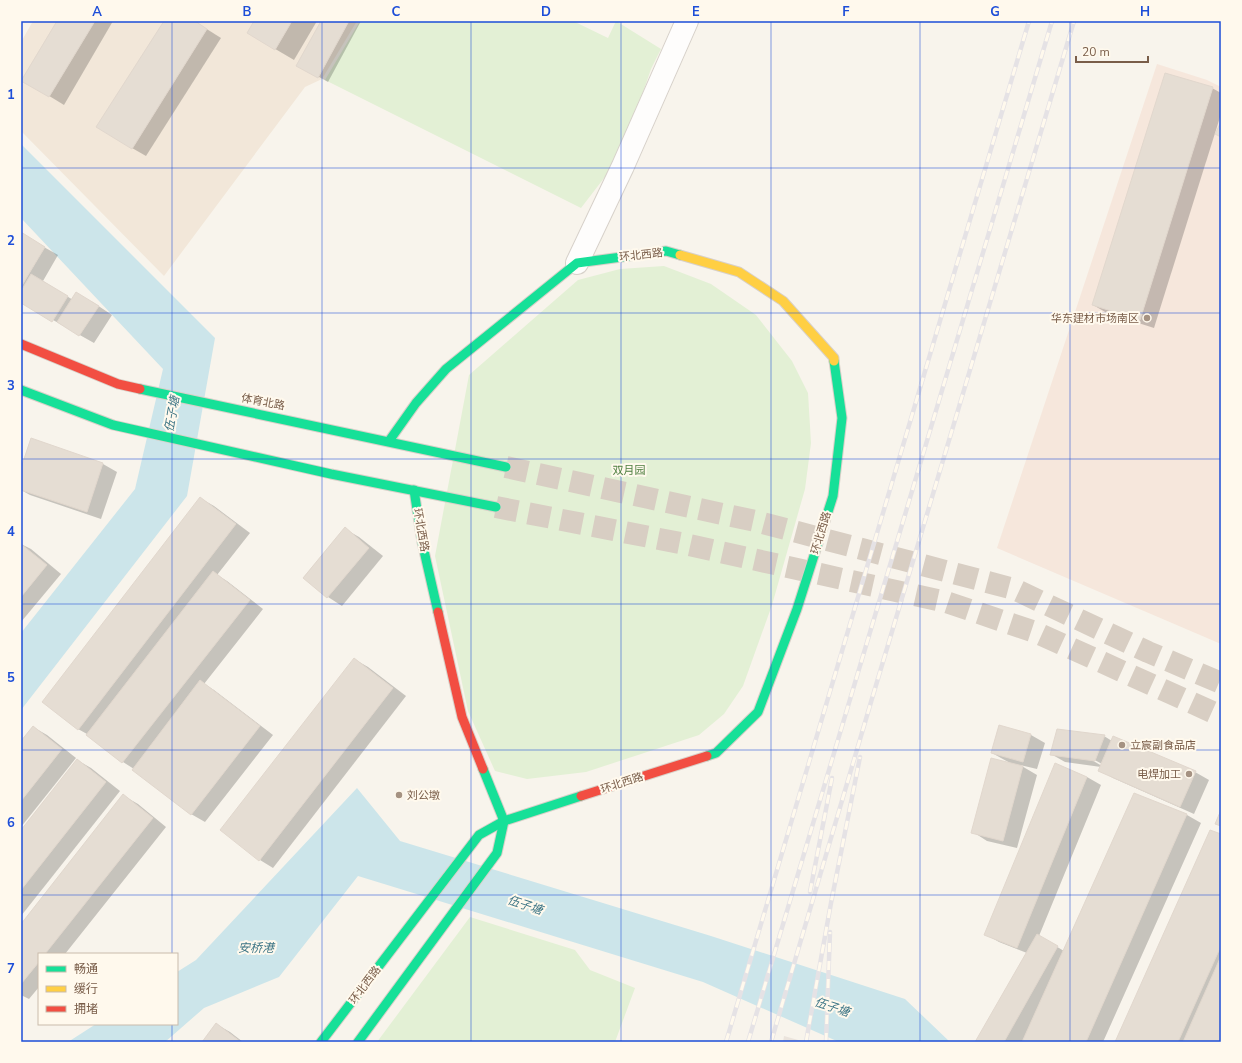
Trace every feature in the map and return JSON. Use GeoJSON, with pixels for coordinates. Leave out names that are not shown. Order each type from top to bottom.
{"type":"FeatureCollection","features":[{"type":"Feature","properties":{"kind":"street"},"geometry":{"type":"LineString","coordinates":[[389,441],[416,403],[446,369],[578,263],[687,21]]}},
{"type":"Feature","properties":{"kind":"street","name":"环北西路"},"geometry":{"type":"LineString","coordinates":[[321,1042],[479,835],[504,821],[716,753],[758,712],[797,609],[833,496],[842,418],[834,358],[783,301],[740,272],[666,251],[578,263]]}},
{"type":"Feature","properties":{"kind":"street","name":"体育北路"},"geometry":{"type":"LineString","coordinates":[[21,344],[118,384],[506,467]]}},
{"type":"Feature","properties":{"kind":"street"},"geometry":{"type":"LineString","coordinates":[[21,390],[113,425],[256,457],[496,507]]}},
{"type":"Feature","properties":{"kind":"street","name":"环北西路"},"geometry":{"type":"LineString","coordinates":[[414,490],[422,542],[462,717],[504,821]]}},
{"type":"Feature","properties":{"kind":"street"},"geometry":{"type":"LineString","coordinates":[[358,1042],[442,930],[497,853],[504,821]]}},
{"type":"Feature","properties":{"kind":"shaded area"},"geometry":{"type":"Polygon","coordinates":[[[33,21],[357,21],[322,79],[305,87],[164,276],[21,131],[21,42],[33,21]]]}},
{"type":"Feature","properties":{"kind":"shaded area","name":"华东建材市场南区"},"geometry":{"type":"Polygon","coordinates":[[[1157,64],[1207,80],[1221,87],[1221,644],[997,548],[1157,64]]]}},
{"type":"Feature","properties":{"kind":"shaded area"},"geometry":{"type":"Polygon","coordinates":[[[784,1036],[805,1042],[783,1042],[784,1036]]]}},
{"type":"Feature","properties":{"kind":"green space"},"geometry":{"type":"Polygon","coordinates":[[[360,21],[573,21],[608,38],[616,21],[661,49],[651,69],[621,156],[581,208],[325,80],[360,21]]]}},
{"type":"Feature","properties":{"kind":"green space","name":"双月园"},"geometry":{"type":"Polygon","coordinates":[[[664,266],[711,284],[756,315],[792,361],[808,393],[811,443],[805,489],[772,605],[743,686],[724,714],[699,735],[586,772],[527,779],[495,771],[468,711],[435,556],[469,375],[578,280],[620,269],[664,266]]]}},
{"type":"Feature","properties":{"kind":"green space"},"geometry":{"type":"Polygon","coordinates":[[[470,917],[575,950],[590,970],[635,988],[615,1042],[377,1042],[470,917]]]}},
{"type":"Feature","properties":{"kind":"water","name":"伍子塘"},"geometry":{"type":"Polygon","coordinates":[[[21,144],[215,338],[187,496],[21,710],[21,633],[135,489],[163,369],[21,218],[21,144]]]}},
{"type":"Feature","properties":{"kind":"water","name":"安桥港"},"geometry":{"type":"Polygon","coordinates":[[[357,788],[400,841],[711,936],[905,999],[950,1042],[839,1042],[703,982],[358,876],[279,977],[204,1008],[165,1042],[68,1042],[94,1025],[178,1025],[178,971],[196,960],[357,788]]]}},
{"type":"Feature","properties":{"kind":"building"},"geometry":{"type":"Polygon","coordinates":[[[57,21],[95,21],[49,97],[21,81],[57,21]]]}},
{"type":"Feature","properties":{"kind":"building"},"geometry":{"type":"Polygon","coordinates":[[[164,21],[195,21],[207,29],[132,149],[96,127],[164,21]]]}},
{"type":"Feature","properties":{"kind":"building"},"geometry":{"type":"Polygon","coordinates":[[[254,21],[292,21],[275,50],[247,33],[254,21]]]}},
{"type":"Feature","properties":{"kind":"building"},"geometry":{"type":"Polygon","coordinates":[[[321,21],[349,21],[318,78],[296,66],[321,21]]]}},
{"type":"Feature","properties":{"kind":"building"},"geometry":{"type":"Polygon","coordinates":[[[1165,73],[1213,87],[1140,320],[1092,305],[1165,73]]]}},
{"type":"Feature","properties":{"kind":"building"},"geometry":{"type":"Polygon","coordinates":[[[1221,122],[1221,137],[1215,134],[1221,122]]]}},
{"type":"Feature","properties":{"kind":"building"},"geometry":{"type":"Polygon","coordinates":[[[21,232],[45,247],[21,287],[21,232]]]}},
{"type":"Feature","properties":{"kind":"building"},"geometry":{"type":"Polygon","coordinates":[[[31,274],[68,296],[52,322],[21,303],[21,291],[31,274]]]}},
{"type":"Feature","properties":{"kind":"building"},"geometry":{"type":"Polygon","coordinates":[[[76,292],[99,306],[79,336],[57,322],[76,292]]]}},
{"type":"Feature","properties":{"kind":"building"},"geometry":{"type":"Polygon","coordinates":[[[31,438],[103,463],[87,512],[21,490],[21,468],[31,438]]]}},
{"type":"Feature","properties":{"kind":"building"},"geometry":{"type":"Polygon","coordinates":[[[200,497],[236,524],[78,730],[42,702],[200,497]]]}},
{"type":"Feature","properties":{"kind":"building"},"geometry":{"type":"Polygon","coordinates":[[[345,527],[369,548],[327,598],[303,578],[345,527]]]}},
{"type":"Feature","properties":{"kind":"building"},"geometry":{"type":"Polygon","coordinates":[[[21,544],[47,565],[21,597],[21,544]]]}},
{"type":"Feature","properties":{"kind":"building"},"geometry":{"type":"Polygon","coordinates":[[[213,571],[250,600],[122,763],[86,735],[213,571]]]}},
{"type":"Feature","properties":{"kind":"building"},"geometry":{"type":"Polygon","coordinates":[[[354,658],[393,688],[259,861],[220,830],[354,658]]]}},
{"type":"Feature","properties":{"kind":"building"},"geometry":{"type":"Polygon","coordinates":[[[200,680],[260,726],[191,815],[132,770],[200,680]]]}},
{"type":"Feature","properties":{"kind":"building"},"geometry":{"type":"Polygon","coordinates":[[[999,725],[1031,734],[1023,762],[991,753],[999,725]]]}},
{"type":"Feature","properties":{"kind":"building"},"geometry":{"type":"Polygon","coordinates":[[[33,726],[62,749],[21,801],[21,741],[33,726]]]}},
{"type":"Feature","properties":{"kind":"building"},"geometry":{"type":"Polygon","coordinates":[[[1057,729],[1105,735],[1095,761],[1050,755],[1057,729]]]}},
{"type":"Feature","properties":{"kind":"building"},"geometry":{"type":"Polygon","coordinates":[[[1113,736],[1196,771],[1180,807],[1098,771],[1113,736]]]}},
{"type":"Feature","properties":{"kind":"building"},"geometry":{"type":"Polygon","coordinates":[[[991,758],[1023,766],[1003,841],[971,833],[991,758]]]}},
{"type":"Feature","properties":{"kind":"building"},"geometry":{"type":"Polygon","coordinates":[[[77,759],[106,782],[21,890],[21,830],[77,759]]]}},
{"type":"Feature","properties":{"kind":"building"},"geometry":{"type":"Polygon","coordinates":[[[1055,763],[1087,777],[1017,948],[984,935],[1055,763]]]}},
{"type":"Feature","properties":{"kind":"building"},"geometry":{"type":"Polygon","coordinates":[[[1134,793],[1187,814],[1086,1042],[1022,1042],[1134,793]]]}},
{"type":"Feature","properties":{"kind":"building"},"geometry":{"type":"Polygon","coordinates":[[[123,794],[153,818],[46,953],[38,953],[38,963],[21,984],[21,924],[123,794]]]}},
{"type":"Feature","properties":{"kind":"building"},"geometry":{"type":"Polygon","coordinates":[[[1221,810],[1221,826],[1215,824],[1221,810]]]}},
{"type":"Feature","properties":{"kind":"building"},"geometry":{"type":"Polygon","coordinates":[[[1210,830],[1221,834],[1221,946],[1178,1042],[1115,1042],[1210,830]]]}},
{"type":"Feature","properties":{"kind":"building"},"geometry":{"type":"Polygon","coordinates":[[[1037,934],[1058,946],[1004,1042],[975,1042],[1037,934]]]}},
{"type":"Feature","properties":{"kind":"building"},"geometry":{"type":"Polygon","coordinates":[[[1221,956],[1221,1042],[1183,1042],[1221,956]]]}},
{"type":"Feature","properties":{"kind":"building"},"geometry":{"type":"Polygon","coordinates":[[[216,1023],[241,1042],[202,1042],[216,1023]]]}},
{"type":"Feature","properties":{"kind":"tunnel"},"geometry":{"type":"LineString","coordinates":[[506,467],[755,521],[1014,589],[1148,652],[1221,683]]}},
{"type":"Feature","properties":{"kind":"tunnel"},"geometry":{"type":"LineString","coordinates":[[496,507],[680,543],[946,602],[1035,632],[1221,716]]}},
{"type":"Feature","properties":{"kind":"railway"},"geometry":{"type":"LineString","coordinates":[[726,1042],[1029,21]]}},
{"type":"Feature","properties":{"kind":"railway"},"geometry":{"type":"LineString","coordinates":[[748,1042],[1052,21]]}},
{"type":"Feature","properties":{"kind":"railway"},"geometry":{"type":"LineString","coordinates":[[771,1042],[1074,21]]}},
{"type":"Feature","properties":{"kind":"railway"},"geometry":{"type":"LineString","coordinates":[[806,1042],[831,903],[860,757]]}},
{"type":"Feature","properties":{"kind":"railway"},"geometry":{"type":"LineString","coordinates":[[810,892],[832,778]]}},
{"type":"Feature","properties":{"kind":"railway"},"geometry":{"type":"LineString","coordinates":[[826,1042],[830,932]]}},
{"type":"Feature","properties":{"kind":"traffic: fast"},"geometry":{"type":"LineString","coordinates":[[389,441],[416,403],[446,369],[577,263],[666,251],[680,255]]}},
{"type":"Feature","properties":{"kind":"traffic: fast"},"geometry":{"type":"LineString","coordinates":[[707,756],[716,753],[758,712],[797,609],[833,496],[842,418],[834,361]]}},
{"type":"Feature","properties":{"kind":"traffic: fast"},"geometry":{"type":"LineString","coordinates":[[140,389],[506,467]]}},
{"type":"Feature","properties":{"kind":"traffic: fast"},"geometry":{"type":"LineString","coordinates":[[21,390],[113,425],[331,474],[496,507]]}},
{"type":"Feature","properties":{"kind":"traffic: fast"},"geometry":{"type":"LineString","coordinates":[[414,490],[422,542],[438,612]]}},
{"type":"Feature","properties":{"kind":"traffic: fast"},"geometry":{"type":"LineString","coordinates":[[358,1042],[497,853],[504,821],[483,769]]}},
{"type":"Feature","properties":{"kind":"traffic: fast"},"geometry":{"type":"LineString","coordinates":[[321,1042],[479,835],[504,821],[581,796]]}},
{"type":"Feature","properties":{"kind":"traffic: slow"},"geometry":{"type":"LineString","coordinates":[[680,255],[739,272],[783,301],[834,358],[834,361]]}},
{"type":"Feature","properties":{"kind":"traffic: jam"},"geometry":{"type":"LineString","coordinates":[[21,344],[118,384],[140,389]]}},
{"type":"Feature","properties":{"kind":"traffic: jam"},"geometry":{"type":"LineString","coordinates":[[438,612],[462,717],[483,769]]}},
{"type":"Feature","properties":{"kind":"traffic: jam"},"geometry":{"type":"LineString","coordinates":[[581,796],[707,756]]}},
{"type":"Feature","properties":{"kind":"place","name":"华东建材市场南区"},"geometry":{"type":"Point","coordinates":[1147,318]}},
{"type":"Feature","properties":{"kind":"place","name":"立宸副食品店"},"geometry":{"type":"Point","coordinates":[1122,745]}},
{"type":"Feature","properties":{"kind":"place","name":"电焊加工"},"geometry":{"type":"Point","coordinates":[1189,774]}},
{"type":"Feature","properties":{"kind":"place","name":"刘公墩"},"geometry":{"type":"Point","coordinates":[399,795]}}]}
